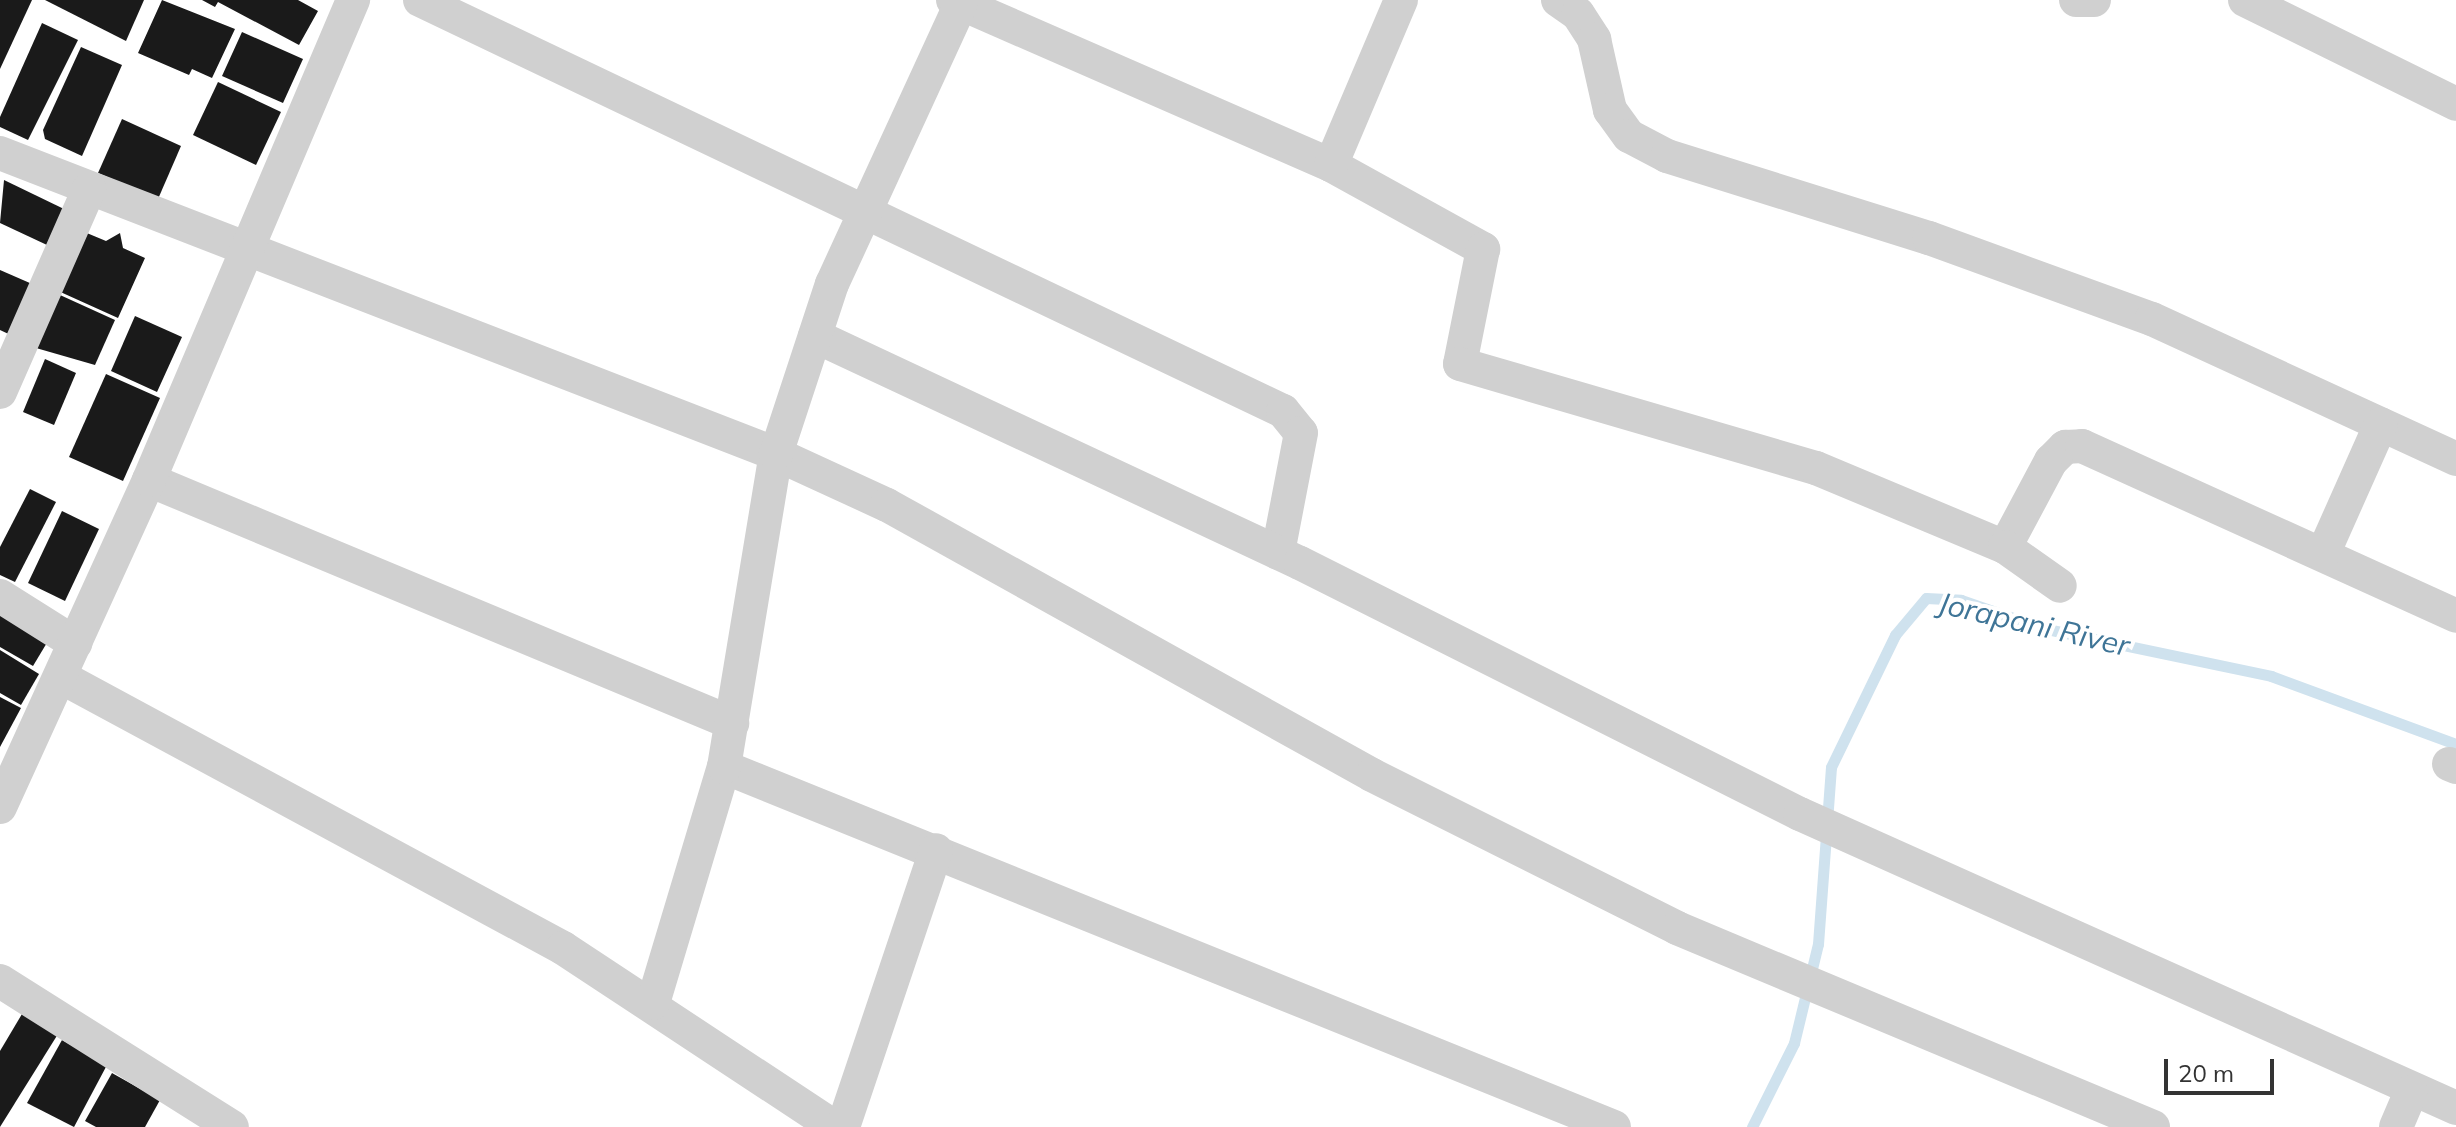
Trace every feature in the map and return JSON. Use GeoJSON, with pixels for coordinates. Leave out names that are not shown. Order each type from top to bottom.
{"type":"FeatureCollection","features":[{"type":"Feature","properties":{"kind":"street"},"geometry":{"type":"LineString","coordinates":[[0,807],[149,480],[243,249],[353,0]]}},
{"type":"Feature","properties":{"kind":"street"},"geometry":{"type":"LineString","coordinates":[[420,0],[1296,420],[1301,433],[1278,553]]}},
{"type":"Feature","properties":{"kind":"street"},"geometry":{"type":"LineString","coordinates":[[1331,165],[1401,0]]}},
{"type":"Feature","properties":{"kind":"street"},"geometry":{"type":"LineString","coordinates":[[1558,0],[1578,14],[1594,39],[1610,110],[1629,136],[1667,156],[1929,238],[2152,319],[2456,459]]}},
{"type":"Feature","properties":{"kind":"street"},"geometry":{"type":"LineString","coordinates":[[2076,0],[2094,0]]}},
{"type":"Feature","properties":{"kind":"street"},"geometry":{"type":"LineString","coordinates":[[2245,0],[2456,104]]}},
{"type":"Feature","properties":{"kind":"street"},"geometry":{"type":"LineString","coordinates":[[653,1003],[724,767],[776,454],[815,336],[957,2],[1331,165],[1483,249],[1460,364],[1816,468],[2005,547],[2060,586]]}},
{"type":"Feature","properties":{"kind":"street"},"geometry":{"type":"LineString","coordinates":[[0,153],[776,454],[887,505],[1372,775],[1731,950],[2153,1127]]}},
{"type":"Feature","properties":{"kind":"street"},"geometry":{"type":"LineString","coordinates":[[0,392],[89,189]]}},
{"type":"Feature","properties":{"kind":"street"},"geometry":{"type":"LineString","coordinates":[[815,336],[1278,553],[1800,814],[2411,1092],[2456,1108]]}},
{"type":"Feature","properties":{"kind":"street"},"geometry":{"type":"LineString","coordinates":[[2323,554],[2381,424]]}},
{"type":"Feature","properties":{"kind":"street"},"geometry":{"type":"LineString","coordinates":[[2005,547],[2051,461],[2065,447],[2082,446],[2456,616]]}},
{"type":"Feature","properties":{"kind":"street"},"geometry":{"type":"LineString","coordinates":[[149,480],[732,723]]}},
{"type":"Feature","properties":{"kind":"street"},"geometry":{"type":"LineString","coordinates":[[0,596],[75,643]]}},
{"type":"Feature","properties":{"kind":"street"},"geometry":{"type":"LineString","coordinates":[[61,677],[563,948],[653,1003],[834,1127]]}},
{"type":"Feature","properties":{"kind":"street"},"geometry":{"type":"LineString","coordinates":[[724,767],[936,850],[1614,1127]]}},
{"type":"Feature","properties":{"kind":"street"},"geometry":{"type":"LineString","coordinates":[[843,1127],[936,850]]}},
{"type":"Feature","properties":{"kind":"street"},"geometry":{"type":"LineString","coordinates":[[0,981],[232,1127]]}},
{"type":"Feature","properties":{"kind":"street"},"geometry":{"type":"LineString","coordinates":[[2396,1127],[2411,1092]]}},
{"type":"Feature","properties":{"kind":"building"},"geometry":{"type":"Polygon","coordinates":[[[0,0],[32,0],[0,69],[0,0]]]}},
{"type":"Feature","properties":{"kind":"building"},"geometry":{"type":"Polygon","coordinates":[[[45,0],[144,0],[126,41],[45,0]]]}},
{"type":"Feature","properties":{"kind":"building"},"geometry":{"type":"Polygon","coordinates":[[[162,0],[235,29],[212,78],[192,69],[189,75],[138,53],[162,0]]]}},
{"type":"Feature","properties":{"kind":"building"},"geometry":{"type":"Polygon","coordinates":[[[202,0],[298,0],[318,11],[299,45],[218,2],[215,7],[202,0]]]}},
{"type":"Feature","properties":{"kind":"building"},"geometry":{"type":"Polygon","coordinates":[[[42,23],[78,40],[28,140],[0,127],[0,117],[42,23]]]}},
{"type":"Feature","properties":{"kind":"building"},"geometry":{"type":"Polygon","coordinates":[[[242,32],[303,59],[283,103],[222,76],[242,32]]]}},
{"type":"Feature","properties":{"kind":"building"},"geometry":{"type":"Polygon","coordinates":[[[81,47],[122,65],[82,156],[45,139],[43,130],[81,47]]]}},
{"type":"Feature","properties":{"kind":"building"},"geometry":{"type":"Polygon","coordinates":[[[218,82],[281,112],[256,165],[193,135],[218,82]]]}},
{"type":"Feature","properties":{"kind":"building"},"geometry":{"type":"Polygon","coordinates":[[[122,119],[181,146],[158,199],[98,173],[122,119]]]}},
{"type":"Feature","properties":{"kind":"building"},"geometry":{"type":"Polygon","coordinates":[[[4,180],[64,209],[47,245],[0,223],[4,180]]]}},
{"type":"Feature","properties":{"kind":"building"},"geometry":{"type":"Polygon","coordinates":[[[82,231],[106,241],[120,233],[123,248],[145,258],[118,318],[56,290],[82,231]]]}},
{"type":"Feature","properties":{"kind":"building"},"geometry":{"type":"Polygon","coordinates":[[[0,270],[39,287],[17,338],[0,330],[0,270]]]}},
{"type":"Feature","properties":{"kind":"building"},"geometry":{"type":"Polygon","coordinates":[[[60,295],[115,320],[95,365],[36,348],[60,295]]]}},
{"type":"Feature","properties":{"kind":"building"},"geometry":{"type":"Polygon","coordinates":[[[135,316],[182,337],[157,392],[111,371],[135,316]]]}},
{"type":"Feature","properties":{"kind":"building"},"geometry":{"type":"Polygon","coordinates":[[[45,359],[76,373],[54,425],[23,412],[45,359]]]}},
{"type":"Feature","properties":{"kind":"building"},"geometry":{"type":"Polygon","coordinates":[[[106,374],[160,398],[123,481],[69,457],[106,374]]]}},
{"type":"Feature","properties":{"kind":"building"},"geometry":{"type":"Polygon","coordinates":[[[30,489],[56,502],[15,582],[0,575],[0,547],[30,489]]]}},
{"type":"Feature","properties":{"kind":"building"},"geometry":{"type":"Polygon","coordinates":[[[62,511],[99,529],[65,601],[28,583],[62,511]]]}},
{"type":"Feature","properties":{"kind":"building"},"geometry":{"type":"Polygon","coordinates":[[[0,614],[48,641],[33,666],[0,647],[0,614]]]}},
{"type":"Feature","properties":{"kind":"building"},"geometry":{"type":"Polygon","coordinates":[[[0,650],[39,674],[21,705],[0,693],[0,650]]]}},
{"type":"Feature","properties":{"kind":"building"},"geometry":{"type":"Polygon","coordinates":[[[0,697],[21,708],[0,747],[0,697]]]}},
{"type":"Feature","properties":{"kind":"building"},"geometry":{"type":"Polygon","coordinates":[[[22,1014],[58,1034],[0,1127],[0,1051],[22,1014]]]}},
{"type":"Feature","properties":{"kind":"building"},"geometry":{"type":"Polygon","coordinates":[[[62,1040],[107,1065],[74,1127],[27,1103],[62,1040]]]}},
{"type":"Feature","properties":{"kind":"building"},"geometry":{"type":"Polygon","coordinates":[[[112,1073],[160,1100],[145,1127],[96,1127],[85,1121],[112,1073]]]}},
{"type":"Feature","properties":{"kind":"waterway","name":"Jorapani River"},"geometry":{"type":"LineString","coordinates":[[1752,1127],[1794,1043],[1818,944],[1831,767],[1895,635],[1926,598],[1961,600],[2042,628],[2271,676],[2456,744]]}}]}
